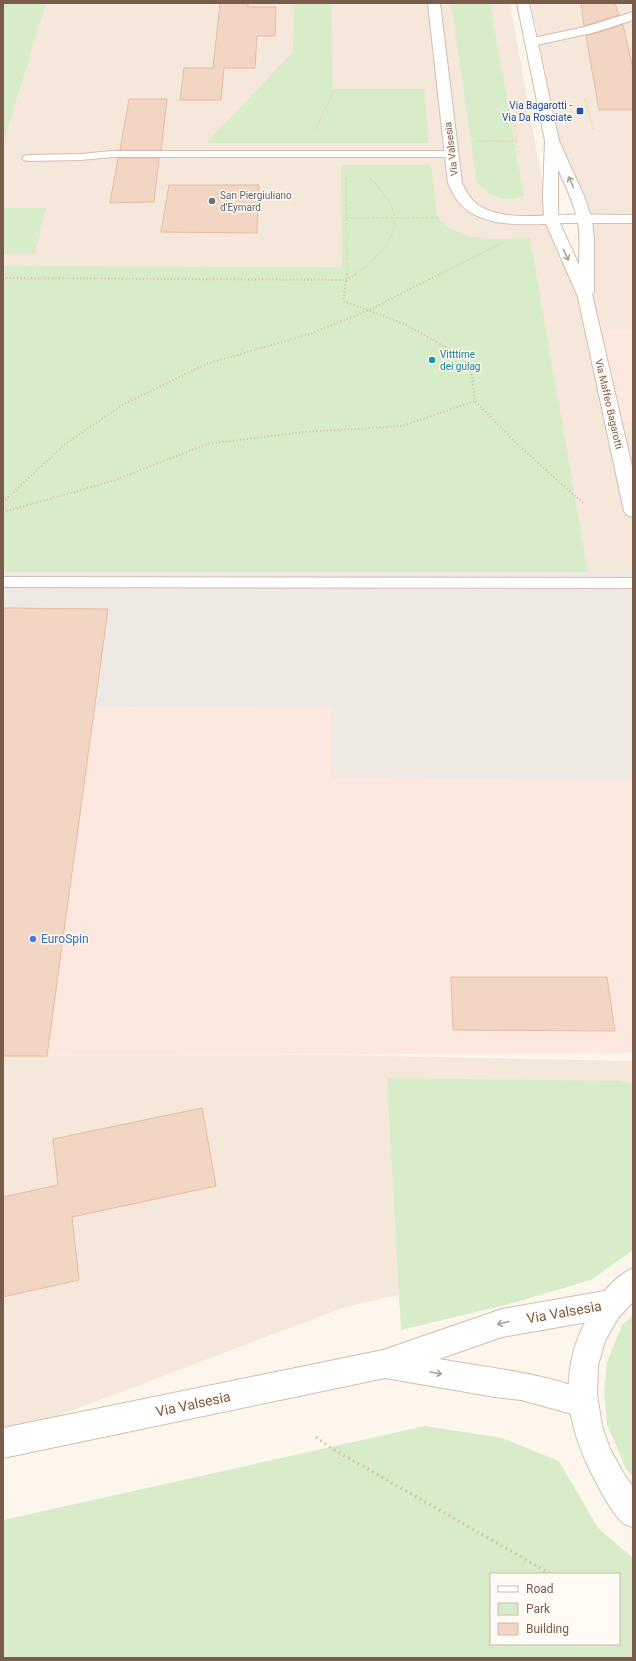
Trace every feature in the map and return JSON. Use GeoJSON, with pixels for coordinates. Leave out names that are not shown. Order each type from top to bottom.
{"type":"FeatureCollection","features":[{"type":"Feature","properties":{"kind":"street","name":"Via Valsesia"},"geometry":{"type":"LineString","coordinates":[[434,3],[456,189],[464,202],[488,215],[503,219],[633,219]]}},
{"type":"Feature","properties":{"kind":"street","name":"Via Maffeo Bagarotti"},"geometry":{"type":"LineString","coordinates":[[524,3],[552,141],[550,196],[551,219],[586,297],[633,511]]}},
{"type":"Feature","properties":{"kind":"street"},"geometry":{"type":"LineString","coordinates":[[532,42],[588,30],[633,16]]}},
{"type":"Feature","properties":{"kind":"street","name":"Via Maffeo Bagarotti"},"geometry":{"type":"LineString","coordinates":[[552,141],[578,196],[585,219],[587,240],[586,297]]}},
{"type":"Feature","properties":{"kind":"street"},"geometry":{"type":"LineString","coordinates":[[610,1304],[633,1282]]}},
{"type":"Feature","properties":{"kind":"street","name":"Via Valsesia"},"geometry":{"type":"LineString","coordinates":[[3,1443],[383,1364],[502,1323],[610,1304]]}},
{"type":"Feature","properties":{"kind":"street","name":"Via Valsesia"},"geometry":{"type":"LineString","coordinates":[[383,1364],[521,1386],[583,1403],[582,1384],[587,1349],[593,1332],[610,1304]]}},
{"type":"Feature","properties":{"kind":"street"},"geometry":{"type":"LineString","coordinates":[[583,1403],[586,1422],[599,1461],[608,1479],[633,1512]]}},
{"type":"Feature","properties":{"kind":"lane"},"geometry":{"type":"LineString","coordinates":[[28,158],[81,157],[112,154],[452,154]]}},
{"type":"Feature","properties":{"kind":"lane"},"geometry":{"type":"LineString","coordinates":[[3,582],[633,583]]}},
{"type":"Feature","properties":{"kind":"path"},"geometry":{"type":"LineString","coordinates":[[315,131],[335,88]]}},
{"type":"Feature","properties":{"kind":"path"},"geometry":{"type":"LineString","coordinates":[[585,99],[592,129]]}},
{"type":"Feature","properties":{"kind":"path"},"geometry":{"type":"LineString","coordinates":[[514,124],[519,155]]}},
{"type":"Feature","properties":{"kind":"path"},"geometry":{"type":"LineString","coordinates":[[478,141],[517,141]]}},
{"type":"Feature","properties":{"kind":"path"},"geometry":{"type":"LineString","coordinates":[[3,278],[347,280],[369,265],[382,250],[389,239],[394,218],[390,205],[367,175]]}},
{"type":"Feature","properties":{"kind":"path"},"geometry":{"type":"LineString","coordinates":[[346,176],[347,280],[342,302],[387,315],[423,332],[459,356],[469,370],[475,385],[474,400],[517,444],[584,504]]}},
{"type":"Feature","properties":{"kind":"path"},"geometry":{"type":"LineString","coordinates":[[346,218],[444,218]]}},
{"type":"Feature","properties":{"kind":"path"},"geometry":{"type":"LineString","coordinates":[[3,502],[64,445],[122,405],[206,364],[310,334],[369,310],[502,243]]}},
{"type":"Feature","properties":{"kind":"path"},"geometry":{"type":"LineString","coordinates":[[3,512],[113,481],[207,444],[305,432],[402,426],[474,400]]}},
{"type":"Feature","properties":{"kind":"path"},"geometry":{"type":"LineString","coordinates":[[316,1436],[331,1448],[549,1573]]}},
{"type":"Feature","properties":{"kind":"shaded area"},"geometry":{"type":"Polygon","coordinates":[[[3,3],[510,3],[549,220],[583,298],[633,523],[633,572],[3,572],[3,3]]]}},
{"type":"Feature","properties":{"kind":"shaded area"},"geometry":{"type":"Polygon","coordinates":[[[531,3],[633,3],[633,329],[599,329],[592,301],[594,242],[588,207],[559,141],[531,3]]]}},
{"type":"Feature","properties":{"kind":"shaded area"},"geometry":{"type":"Polygon","coordinates":[[[599,329],[633,329],[633,421],[620,421],[599,329]]]}},
{"type":"Feature","properties":{"kind":"shaded area"},"geometry":{"type":"Polygon","coordinates":[[[620,421],[633,421],[633,478],[620,421]]]}},
{"type":"Feature","properties":{"kind":"shaded area"},"geometry":{"type":"Polygon","coordinates":[[[3,572],[633,572],[633,781],[331,778],[331,708],[3,707],[3,572]]]}},
{"type":"Feature","properties":{"kind":"shaded area"},"geometry":{"type":"Polygon","coordinates":[[[3,707],[331,708],[331,778],[633,781],[633,1053],[3,1056],[3,707]]]}},
{"type":"Feature","properties":{"kind":"shaded area"},"geometry":{"type":"Polygon","coordinates":[[[330,1055],[633,1061],[633,1211],[594,1252],[345,1307],[3,1437],[3,1056],[330,1055]]]}},
{"type":"Feature","properties":{"kind":"green space"},"geometry":{"type":"Polygon","coordinates":[[[3,3],[46,3],[3,144],[3,3]]]}},
{"type":"Feature","properties":{"kind":"green space"},"geometry":{"type":"Polygon","coordinates":[[[294,3],[331,3],[333,89],[424,89],[429,143],[206,143],[293,52],[294,3]]]}},
{"type":"Feature","properties":{"kind":"green space"},"geometry":{"type":"Polygon","coordinates":[[[451,3],[490,3],[524,196],[509,199],[499,198],[477,183],[451,3]]]}},
{"type":"Feature","properties":{"kind":"green space"},"geometry":{"type":"Polygon","coordinates":[[[341,165],[431,165],[437,215],[445,225],[455,231],[479,238],[530,238],[588,572],[3,572],[3,266],[342,267],[341,165]]]}},
{"type":"Feature","properties":{"kind":"green space"},"geometry":{"type":"Polygon","coordinates":[[[3,208],[46,208],[35,254],[3,254],[3,208]]]}},
{"type":"Feature","properties":{"kind":"green space"},"geometry":{"type":"Polygon","coordinates":[[[387,1078],[618,1081],[633,1084],[633,1250],[591,1280],[509,1304],[401,1330],[387,1078]]]}},
{"type":"Feature","properties":{"kind":"green space"},"geometry":{"type":"Polygon","coordinates":[[[633,1315],[633,1477],[626,1469],[607,1424],[604,1391],[607,1362],[622,1325],[633,1315]]]}},
{"type":"Feature","properties":{"kind":"green space"},"geometry":{"type":"Polygon","coordinates":[[[425,1426],[502,1438],[559,1461],[598,1528],[633,1558],[633,1658],[3,1658],[3,1520],[425,1426]]]}},
{"type":"Feature","properties":{"kind":"building"},"geometry":{"type":"Polygon","coordinates":[[[220,3],[248,3],[248,7],[276,7],[275,36],[257,36],[255,68],[224,68],[221,100],[180,100],[184,68],[213,68],[220,3]]]}},
{"type":"Feature","properties":{"kind":"building"},"geometry":{"type":"Polygon","coordinates":[[[581,3],[615,3],[619,15],[584,26],[581,3]]]}},
{"type":"Feature","properties":{"kind":"building"},"geometry":{"type":"Polygon","coordinates":[[[623,25],[633,69],[633,110],[599,110],[586,36],[623,25]]]}},
{"type":"Feature","properties":{"kind":"building"},"geometry":{"type":"Polygon","coordinates":[[[129,99],[167,99],[161,150],[120,150],[129,99]]]}},
{"type":"Feature","properties":{"kind":"building"},"geometry":{"type":"Polygon","coordinates":[[[118,158],[159,158],[154,202],[110,203],[118,158]]]}},
{"type":"Feature","properties":{"kind":"building","name":"San Piergiuliano d'Eymard"},"geometry":{"type":"Polygon","coordinates":[[[169,185],[259,185],[257,233],[161,232],[169,185]]]}},
{"type":"Feature","properties":{"kind":"building"},"geometry":{"type":"Polygon","coordinates":[[[3,608],[108,609],[47,1056],[3,1056],[3,608]]]}},
{"type":"Feature","properties":{"kind":"building"},"geometry":{"type":"Polygon","coordinates":[[[451,977],[607,977],[615,1031],[453,1030],[451,977]]]}},
{"type":"Feature","properties":{"kind":"building"},"geometry":{"type":"Polygon","coordinates":[[[202,1108],[216,1186],[72,1217],[79,1280],[3,1297],[3,1197],[58,1185],[53,1139],[202,1108]]]}},
{"type":"Feature","properties":{"kind":"place","name":"Via Bagarotti - Via Da Rosciate"},"geometry":{"type":"Point","coordinates":[580,111]}},
{"type":"Feature","properties":{"kind":"place","name":"San Piergiuliano d'Eymard"},"geometry":{"type":"Point","coordinates":[212,201]}},
{"type":"Feature","properties":{"kind":"place","name":"Vitttime dei gulag"},"geometry":{"type":"Point","coordinates":[432,360]}},
{"type":"Feature","properties":{"kind":"place","name":"EuroSpin"},"geometry":{"type":"Point","coordinates":[33,939]}}]}
